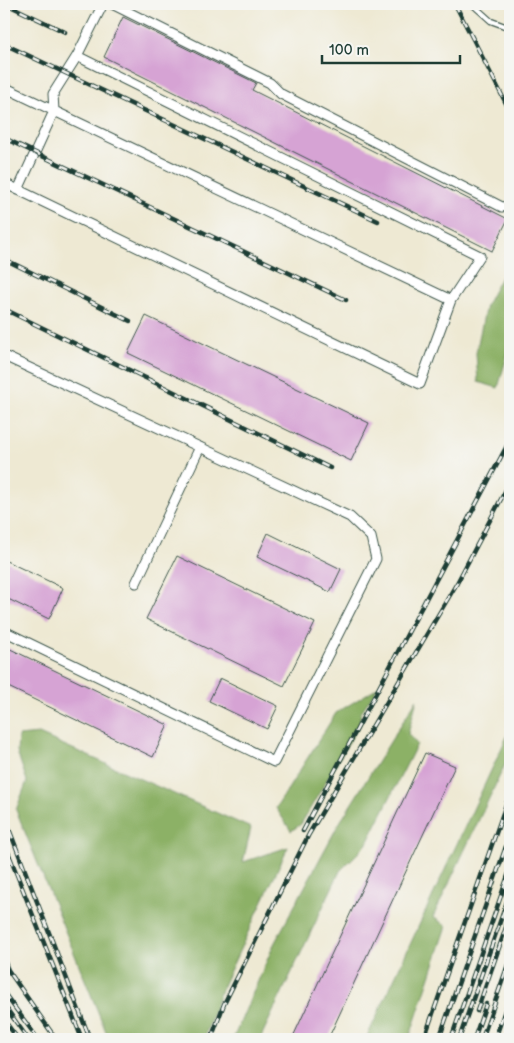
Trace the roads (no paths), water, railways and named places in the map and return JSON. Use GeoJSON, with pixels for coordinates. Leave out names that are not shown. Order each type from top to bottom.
{"type":"FeatureCollection","features":[{"type":"Feature","properties":{"kind":"street"},"geometry":{"type":"LineString","coordinates":[[18,190],[54,111],[52,94],[77,56],[104,4]]}},
{"type":"Feature","properties":{"kind":"street"},"geometry":{"type":"LineString","coordinates":[[112,4],[270,82],[281,94],[502,206]]}},
{"type":"Feature","properties":{"kind":"street"},"geometry":{"type":"LineString","coordinates":[[4,183],[420,384],[451,300],[480,256],[77,56]]}},
{"type":"Feature","properties":{"kind":"street"},"geometry":{"type":"LineString","coordinates":[[4,87],[451,300]]}},
{"type":"Feature","properties":{"kind":"street"},"geometry":{"type":"LineString","coordinates":[[4,356],[350,517],[371,537],[376,559],[311,693],[274,762],[4,632]]}},
{"type":"Feature","properties":{"kind":"street"},"geometry":{"type":"LineString","coordinates":[[136,583],[200,447]]}},
{"type":"Feature","properties":{"kind":"lane"},"geometry":{"type":"LineString","coordinates":[[472,4],[491,21],[510,28]]}},
{"type":"Feature","properties":{"kind":"railway"},"geometry":{"type":"LineString","coordinates":[[6,4],[65,32]]}},
{"type":"Feature","properties":{"kind":"railway"},"geometry":{"type":"LineString","coordinates":[[455,4],[510,111]]}},
{"type":"Feature","properties":{"kind":"railway"},"geometry":{"type":"LineString","coordinates":[[4,44],[378,221]]}},
{"type":"Feature","properties":{"kind":"railway"},"geometry":{"type":"LineString","coordinates":[[4,138],[346,300]]}},
{"type":"Feature","properties":{"kind":"railway"},"geometry":{"type":"LineString","coordinates":[[4,259],[130,321]]}},
{"type":"Feature","properties":{"kind":"railway"},"geometry":{"type":"LineString","coordinates":[[4,309],[330,468]]}},
{"type":"Feature","properties":{"kind":"railway"},"geometry":{"type":"LineString","coordinates":[[303,831],[510,440]]}},
{"type":"Feature","properties":{"kind":"railway"},"geometry":{"type":"LineString","coordinates":[[211,1039],[224,1004],[309,834],[457,583],[510,482]]}},
{"type":"Feature","properties":{"kind":"railway"},"geometry":{"type":"LineString","coordinates":[[424,1039],[510,793]]}},
{"type":"Feature","properties":{"kind":"railway"},"geometry":{"type":"LineString","coordinates":[[4,816],[90,1039]]}},
{"type":"Feature","properties":{"kind":"railway"},"geometry":{"type":"LineString","coordinates":[[439,1039],[510,835]]}},
{"type":"Feature","properties":{"kind":"railway"},"geometry":{"type":"LineString","coordinates":[[4,842],[82,1039]]}},
{"type":"Feature","properties":{"kind":"railway"},"geometry":{"type":"LineString","coordinates":[[451,1039],[510,870]]}},
{"type":"Feature","properties":{"kind":"railway"},"geometry":{"type":"LineString","coordinates":[[459,1039],[510,893]]}},
{"type":"Feature","properties":{"kind":"railway"},"geometry":{"type":"LineString","coordinates":[[477,1011],[510,916]]}},
{"type":"Feature","properties":{"kind":"railway"},"geometry":{"type":"LineString","coordinates":[[482,1039],[510,959]]}},
{"type":"Feature","properties":{"kind":"railway"},"geometry":{"type":"LineString","coordinates":[[4,960],[8,970],[56,1039]]}},
{"type":"Feature","properties":{"kind":"railway"},"geometry":{"type":"LineString","coordinates":[[4,993],[38,1039]]}},
{"type":"Feature","properties":{"kind":"railway"},"geometry":{"type":"LineString","coordinates":[[495,1039],[510,996]]}},
{"type":"Feature","properties":{"kind":"railway"},"geometry":{"type":"LineString","coordinates":[[474,1039],[486,1004]]}},
{"type":"Feature","properties":{"kind":"railway"},"geometry":{"type":"LineString","coordinates":[[4,1005],[28,1039]]}},
{"type":"Feature","properties":{"kind":"railway"},"geometry":{"type":"LineString","coordinates":[[4,1020],[18,1039]]}}]}
